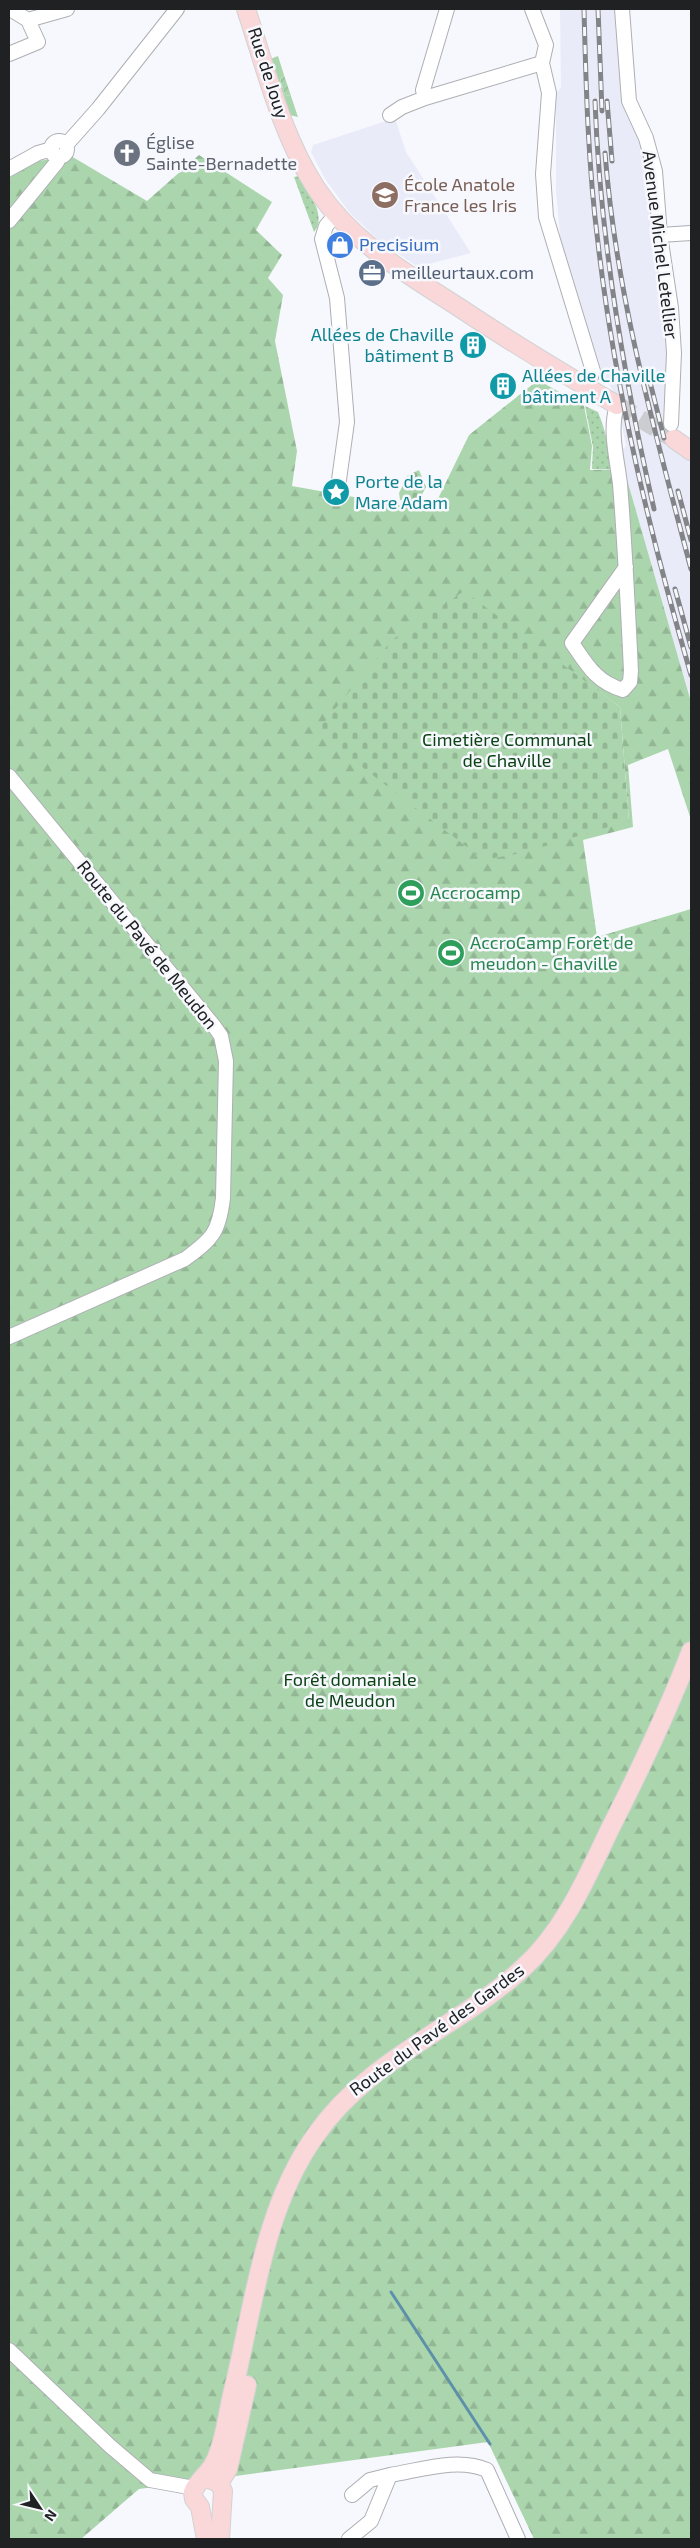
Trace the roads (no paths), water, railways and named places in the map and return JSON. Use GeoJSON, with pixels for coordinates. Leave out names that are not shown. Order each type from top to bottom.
{"type":"FeatureCollection","features":[{"type":"Feature","properties":{"kind":"main road","name":"Rue de Jouy"},"geometry":{"type":"LineString","coordinates":[[246,9],[288,136],[316,188],[336,214],[363,243],[384,259],[617,406]]}},
{"type":"Feature","properties":{"kind":"main road"},"geometry":{"type":"LineString","coordinates":[[673,431],[691,450]]}},
{"type":"Feature","properties":{"kind":"main road","name":"Route du Pavé des Gardes"},"geometry":{"type":"LineString","coordinates":[[206,2483],[216,2459],[274,2219],[286,2186],[302,2155],[330,2116],[367,2078],[395,2056],[507,1982],[526,1966],[558,1927],[576,1899],[632,1787],[674,1696],[691,1651]]}},
{"type":"Feature","properties":{"kind":"main road","name":"Route du Pavé des Gardes"},"geometry":{"type":"LineString","coordinates":[[206,2483],[228,2469],[279,2239],[290,2202],[318,2148],[350,2107],[382,2078],[511,1994],[559,1944],[588,1897],[658,1755],[691,1679]]}},
{"type":"Feature","properties":{"kind":"main road"},"geometry":{"type":"LineString","coordinates":[[206,2539],[200,2507],[194,2499],[206,2483],[223,2491],[220,2539]]}},
{"type":"Feature","properties":{"kind":"main road"},"geometry":{"type":"LineString","coordinates":[[200,2507],[211,2508],[221,2502]]}},
{"type":"Feature","properties":{"kind":"street"},"geometry":{"type":"LineString","coordinates":[[9,54],[38,42],[28,20],[10,9]]}},
{"type":"Feature","properties":{"kind":"street"},"geometry":{"type":"LineString","coordinates":[[28,20],[67,9]]}},
{"type":"Feature","properties":{"kind":"street"},"geometry":{"type":"LineString","coordinates":[[9,221],[57,162],[59,150],[98,109],[177,9]]}},
{"type":"Feature","properties":{"kind":"street"},"geometry":{"type":"LineString","coordinates":[[425,98],[423,90],[447,9]]}},
{"type":"Feature","properties":{"kind":"street","name":"Avenue Michel Letellier"},"geometry":{"type":"LineString","coordinates":[[622,9],[629,101],[646,138],[655,171],[660,235],[671,308],[674,353],[670,414],[673,431]]}},
{"type":"Feature","properties":{"kind":"street"},"geometry":{"type":"LineString","coordinates":[[536,10],[546,45],[542,63],[549,93],[543,174],[544,201],[552,242],[593,371],[587,388]]}},
{"type":"Feature","properties":{"kind":"street"},"geometry":{"type":"LineString","coordinates":[[390,115],[402,106],[425,98],[542,63]]}},
{"type":"Feature","properties":{"kind":"street"},"geometry":{"type":"LineString","coordinates":[[9,170],[38,153],[59,150]]}},
{"type":"Feature","properties":{"kind":"street"},"geometry":{"type":"LineString","coordinates":[[336,214],[326,226],[322,239],[337,298],[346,413],[338,487]]}},
{"type":"Feature","properties":{"kind":"street"},"geometry":{"type":"LineString","coordinates":[[660,235],[691,233]]}},
{"type":"Feature","properties":{"kind":"street"},"geometry":{"type":"LineString","coordinates":[[617,406],[613,430],[626,567],[632,670],[630,682],[623,690],[608,686],[589,668],[572,643],[626,567]]}},
{"type":"Feature","properties":{"kind":"street","name":"Route du Pavé de Meudon"},"geometry":{"type":"LineString","coordinates":[[9,776],[214,1026],[221,1036],[226,1061],[223,1198],[221,1216],[209,1241],[185,1259],[9,1337]]}},
{"type":"Feature","properties":{"kind":"street"},"geometry":{"type":"LineString","coordinates":[[9,2350],[110,2446],[150,2480],[206,2483]]}},
{"type":"Feature","properties":{"kind":"street"},"geometry":{"type":"LineString","coordinates":[[352,2495],[370,2480],[456,2464],[474,2464],[487,2470],[518,2539]]}},
{"type":"Feature","properties":{"kind":"street"},"geometry":{"type":"LineString","coordinates":[[357,2537],[371,2521],[390,2475]]}},
{"type":"Feature","properties":{"kind":"waterway"},"geometry":{"type":"LineString","coordinates":[[391,2292],[490,2444]]}},
{"type":"Feature","properties":{"kind":"tunnel"},"geometry":{"type":"LineString","coordinates":[[617,405],[674,439]]}},
{"type":"Feature","properties":{"kind":"railway"},"geometry":{"type":"LineString","coordinates":[[584,9],[592,185],[605,298],[624,407],[648,515],[691,675]]}},
{"type":"Feature","properties":{"kind":"railway"},"geometry":{"type":"LineString","coordinates":[[598,9],[602,111]]}},
{"type":"Feature","properties":{"kind":"railway"},"geometry":{"type":"LineString","coordinates":[[595,101],[602,204],[615,306],[632,408],[654,509]]}},
{"type":"Feature","properties":{"kind":"railway"},"geometry":{"type":"LineString","coordinates":[[607,101],[612,161]]}},
{"type":"Feature","properties":{"kind":"railway"},"geometry":{"type":"LineString","coordinates":[[605,153],[610,206],[628,311],[651,415],[691,569]]}},
{"type":"Feature","properties":{"kind":"railway"},"geometry":{"type":"LineString","coordinates":[[649,378],[664,438]]}},
{"type":"Feature","properties":{"kind":"railway"},"geometry":{"type":"LineString","coordinates":[[678,491],[691,540]]}},
{"type":"Feature","properties":{"kind":"railway"},"geometry":{"type":"LineString","coordinates":[[675,589],[691,647]]}},
{"type":"Feature","properties":{"kind":"place","name":"Église Sainte-Bernadette"},"geometry":{"type":"Point","coordinates":[127,153]}},
{"type":"Feature","properties":{"kind":"place","name":"École Anatole France les Iris"},"geometry":{"type":"Point","coordinates":[385,195]}},
{"type":"Feature","properties":{"kind":"place","name":"Precisium"},"geometry":{"type":"Point","coordinates":[340,245]}},
{"type":"Feature","properties":{"kind":"place","name":"meilleurtaux.com"},"geometry":{"type":"Point","coordinates":[372,273]}},
{"type":"Feature","properties":{"kind":"place","name":"Allées de Chaville bâtiment B"},"geometry":{"type":"Point","coordinates":[473,345]}},
{"type":"Feature","properties":{"kind":"place","name":"Allées de Chaville bâtiment A"},"geometry":{"type":"Point","coordinates":[503,386]}},
{"type":"Feature","properties":{"kind":"place","name":"Porte de la Mare Adam"},"geometry":{"type":"Point","coordinates":[336,492]}},
{"type":"Feature","properties":{"kind":"place","name":"Accrocamp"},"geometry":{"type":"Point","coordinates":[411,893]}},
{"type":"Feature","properties":{"kind":"place","name":"AccroCamp Forêt de meudon - Chaville"},"geometry":{"type":"Point","coordinates":[451,953]}},
{"type":"Feature","properties":{"kind":"park label","name":"Cimetière Communal de Chaville"},"geometry":{"type":"Point","coordinates":[507,750]}},
{"type":"Feature","properties":{"kind":"park label","name":"Forêt domaniale de Meudon"},"geometry":{"type":"Point","coordinates":[350,1690]}}]}
